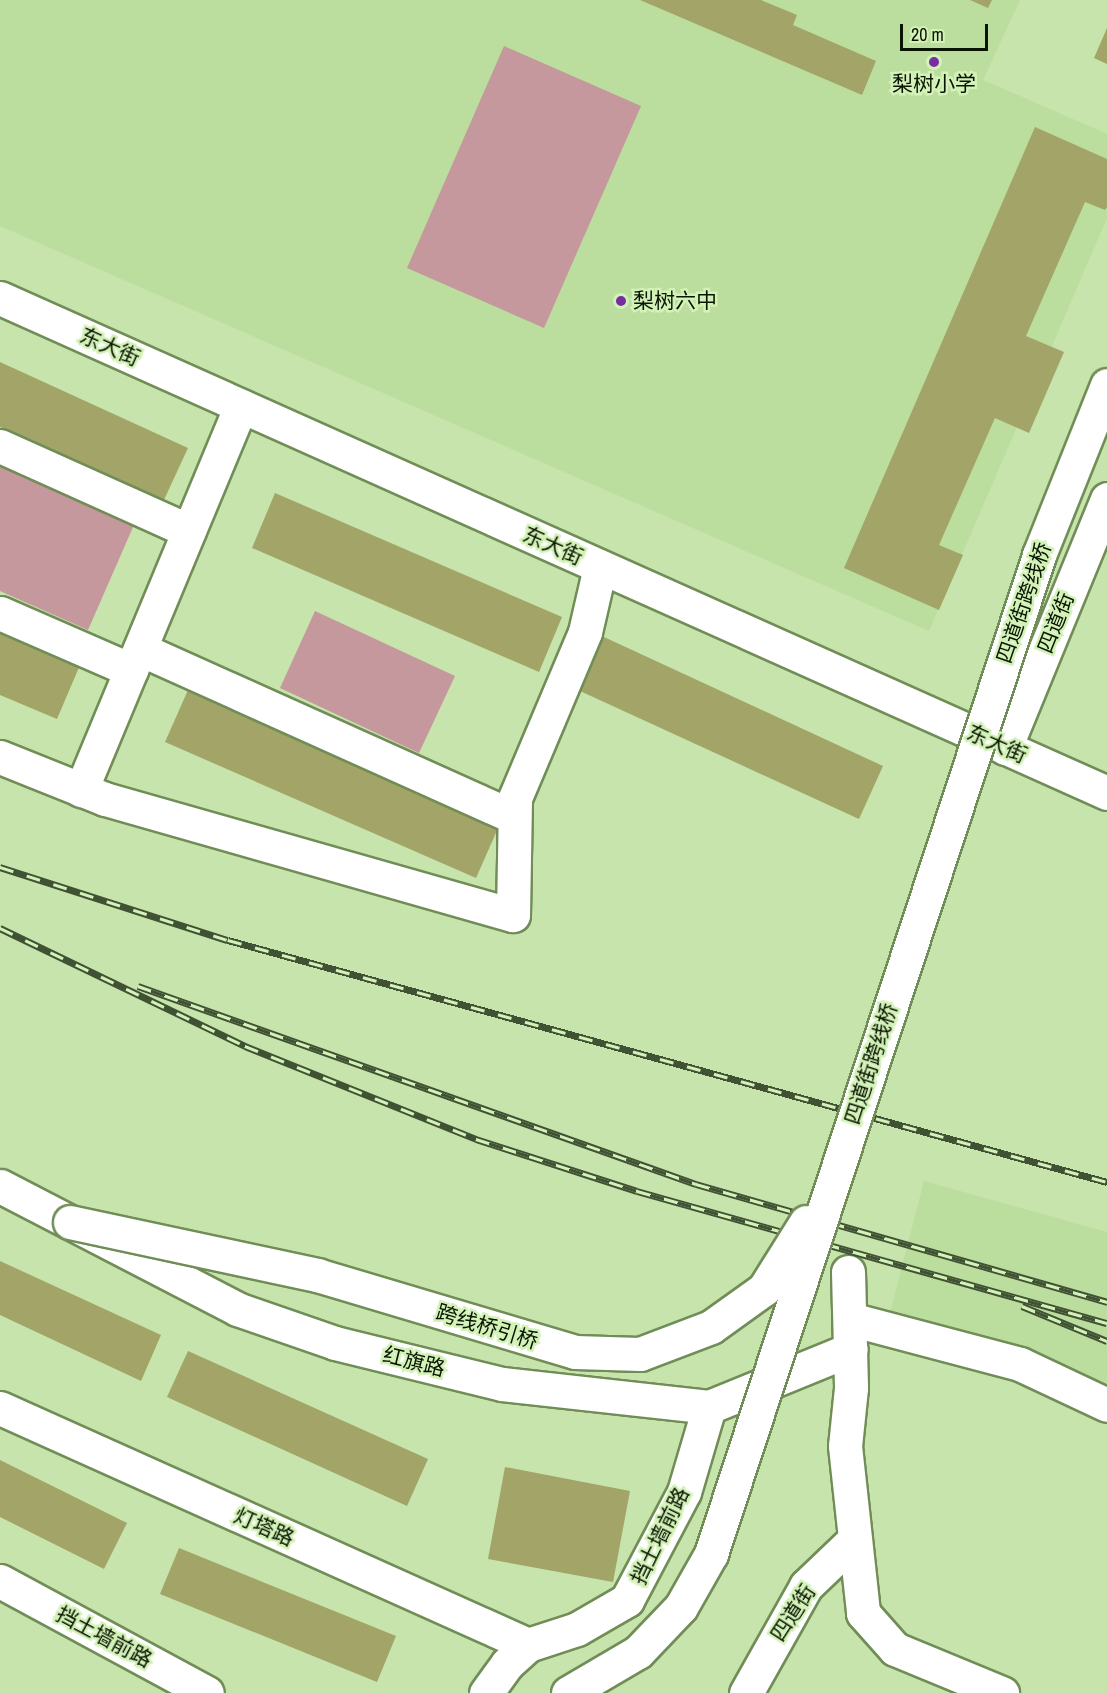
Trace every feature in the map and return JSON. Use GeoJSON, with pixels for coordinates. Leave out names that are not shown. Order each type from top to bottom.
{"type":"FeatureCollection","features":[{"type":"Feature","properties":{"kind":"street","name":"东大街"},"geometry":{"type":"LineString","coordinates":[[0,298],[1107,793]]}},
{"type":"Feature","properties":{"kind":"street","name":"四道街跨线桥"},"geometry":{"type":"LineString","coordinates":[[567,1693],[638,1652],[681,1607],[711,1554],[1039,555],[1107,385]]}},
{"type":"Feature","properties":{"kind":"street"},"geometry":{"type":"LineString","coordinates":[[81,790],[241,406]]}},
{"type":"Feature","properties":{"kind":"street"},"geometry":{"type":"LineString","coordinates":[[0,446],[189,531]]}},
{"type":"Feature","properties":{"kind":"street","name":"四道街"},"geometry":{"type":"LineString","coordinates":[[1005,748],[1107,499]]}},
{"type":"Feature","properties":{"kind":"street"},"geometry":{"type":"LineString","coordinates":[[0,757],[81,790],[513,915],[515,798],[585,632],[600,567]]}},
{"type":"Feature","properties":{"kind":"street"},"geometry":{"type":"LineString","coordinates":[[0,613],[135,660],[514,817]]}},
{"type":"Feature","properties":{"kind":"street","name":"跨线桥引桥"},"geometry":{"type":"LineString","coordinates":[[70,1222],[317,1275],[575,1352],[640,1354],[711,1327],[764,1289],[834,1177]]}},
{"type":"Feature","properties":{"kind":"street","name":"红旗路"},"geometry":{"type":"LineString","coordinates":[[0,1186],[237,1309],[335,1343],[502,1383],[709,1407],[850,1334]]}},
{"type":"Feature","properties":{"kind":"street"},"geometry":{"type":"LineString","coordinates":[[848,1272],[850,1334],[844,1446],[852,1542],[863,1613],[895,1649],[1002,1693]]}},
{"type":"Feature","properties":{"kind":"street"},"geometry":{"type":"LineString","coordinates":[[850,1334],[1020,1364],[1107,1405]]}},
{"type":"Feature","properties":{"kind":"street","name":"挡土墙前路"},"geometry":{"type":"LineString","coordinates":[[486,1693],[507,1664],[528,1646],[577,1629],[627,1600],[684,1492],[709,1407]]}},
{"type":"Feature","properties":{"kind":"street","name":"灯塔路"},"geometry":{"type":"LineString","coordinates":[[0,1408],[528,1646]]}},
{"type":"Feature","properties":{"kind":"street","name":"四道街"},"geometry":{"type":"LineString","coordinates":[[746,1693],[807,1586],[852,1542]]}},
{"type":"Feature","properties":{"kind":"street","name":"挡土墙前路"},"geometry":{"type":"LineString","coordinates":[[0,1581],[207,1693]]}},
{"type":"Feature","properties":{"kind":"shaded area","name":"梨树六中"},"geometry":{"type":"Polygon","coordinates":[[[0,0],[1020,0],[983,80],[1107,134],[1107,218],[929,631],[0,226],[0,0]]]}},
{"type":"Feature","properties":{"kind":"shaded area"},"geometry":{"type":"Polygon","coordinates":[[[504,46],[641,106],[544,328],[407,268],[504,46]]]}},
{"type":"Feature","properties":{"kind":"shaded area"},"geometry":{"type":"Polygon","coordinates":[[[0,458],[137,518],[88,630],[0,591],[0,458]]]}},
{"type":"Feature","properties":{"kind":"shaded area"},"geometry":{"type":"Polygon","coordinates":[[[315,611],[455,676],[419,753],[280,688],[315,611]]]}},
{"type":"Feature","properties":{"kind":"shaded area"},"geometry":{"type":"Polygon","coordinates":[[[924,1181],[1107,1232],[1107,1403],[889,1317],[924,1181]]]}},
{"type":"Feature","properties":{"kind":"building"},"geometry":{"type":"Polygon","coordinates":[[[640,0],[761,0],[797,15],[793,25],[876,61],[862,95],[640,0]]]}},
{"type":"Feature","properties":{"kind":"building"},"geometry":{"type":"Polygon","coordinates":[[[970,0],[992,0],[988,8],[970,0]]]}},
{"type":"Feature","properties":{"kind":"building"},"geometry":{"type":"Polygon","coordinates":[[[1107,28],[1107,64],[1094,58],[1107,28]]]}},
{"type":"Feature","properties":{"kind":"building"},"geometry":{"type":"Polygon","coordinates":[[[1035,127],[1107,159],[1107,207],[1105,210],[1085,202],[1026,336],[1064,352],[1029,433],[995,418],[939,545],[963,555],[939,610],[844,568],[1035,127]]]}},
{"type":"Feature","properties":{"kind":"building"},"geometry":{"type":"Polygon","coordinates":[[[0,362],[188,448],[163,502],[0,427],[0,362]]]}},
{"type":"Feature","properties":{"kind":"building"},"geometry":{"type":"Polygon","coordinates":[[[275,493],[562,617],[539,672],[252,548],[275,493]]]}},
{"type":"Feature","properties":{"kind":"building"},"geometry":{"type":"Polygon","coordinates":[[[0,631],[80,665],[57,719],[0,695],[0,631]]]}},
{"type":"Feature","properties":{"kind":"building"},"geometry":{"type":"Polygon","coordinates":[[[604,637],[883,766],[859,819],[580,691],[604,637]]]}},
{"type":"Feature","properties":{"kind":"building"},"geometry":{"type":"Polygon","coordinates":[[[188,690],[499,826],[476,878],[165,742],[188,690]]]}},
{"type":"Feature","properties":{"kind":"building"},"geometry":{"type":"Polygon","coordinates":[[[0,1261],[161,1335],[141,1381],[0,1315],[0,1261]]]}},
{"type":"Feature","properties":{"kind":"building"},"geometry":{"type":"Polygon","coordinates":[[[188,1351],[428,1459],[407,1506],[167,1397],[188,1351]]]}},
{"type":"Feature","properties":{"kind":"building"},"geometry":{"type":"Polygon","coordinates":[[[0,1460],[127,1523],[104,1569],[0,1517],[0,1460]]]}},
{"type":"Feature","properties":{"kind":"building"},"geometry":{"type":"Polygon","coordinates":[[[505,1467],[630,1491],[613,1582],[488,1559],[505,1467]]]}},
{"type":"Feature","properties":{"kind":"building"},"geometry":{"type":"Polygon","coordinates":[[[179,1548],[396,1636],[377,1682],[160,1594],[179,1548]]]}},
{"type":"Feature","properties":{"kind":"railway"},"geometry":{"type":"LineString","coordinates":[[0,867],[228,940],[1107,1182]]}},
{"type":"Feature","properties":{"kind":"railway"},"geometry":{"type":"LineString","coordinates":[[0,928],[245,1046],[476,1139],[637,1191],[1107,1323]]}},
{"type":"Feature","properties":{"kind":"railway"},"geometry":{"type":"LineString","coordinates":[[138,986],[696,1184],[1107,1302]]}},
{"type":"Feature","properties":{"kind":"railway"},"geometry":{"type":"LineString","coordinates":[[1022,1306],[1107,1341]]}},
{"type":"Feature","properties":{"kind":"place","name":"梨树小学"},"geometry":{"type":"Point","coordinates":[934,62]}},
{"type":"Feature","properties":{"kind":"place","name":"梨树六中"},"geometry":{"type":"Point","coordinates":[621,301]}}]}
